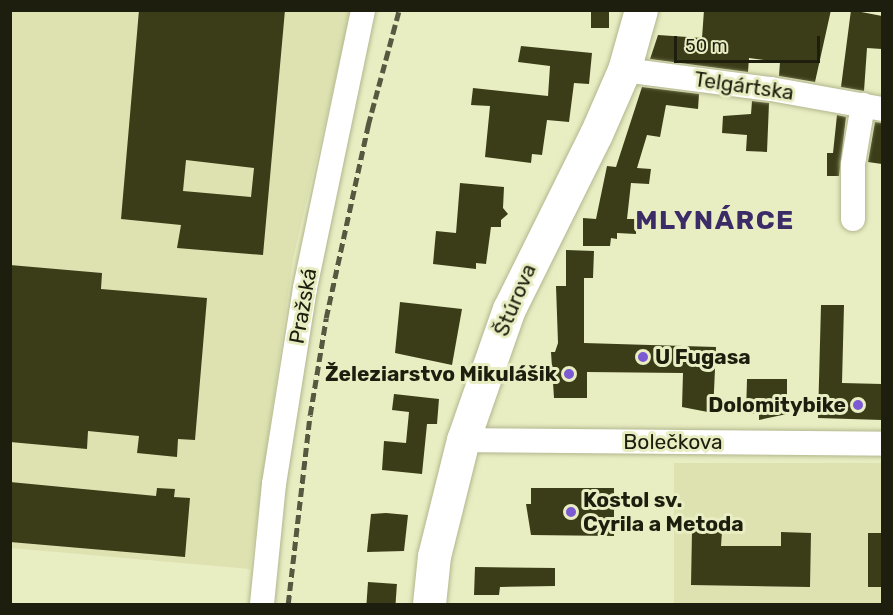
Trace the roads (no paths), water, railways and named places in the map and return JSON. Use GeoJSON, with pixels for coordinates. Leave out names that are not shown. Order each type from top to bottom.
{"type":"FeatureCollection","features":[{"type":"Feature","properties":{"kind":"street","name":"Pražská"},"geometry":{"type":"LineString","coordinates":[[262,604],[274,484],[305,288],[363,10]]}},
{"type":"Feature","properties":{"kind":"street","name":"Štúrova"},"geometry":{"type":"LineString","coordinates":[[429,604],[434,556],[462,440],[509,309],[624,70],[641,10]]}},
{"type":"Feature","properties":{"kind":"street","name":"Telgártska"},"geometry":{"type":"LineString","coordinates":[[624,70],[873,107],[853,164],[853,219]]}},
{"type":"Feature","properties":{"kind":"street","name":"Bolečkova"},"geometry":{"type":"LineString","coordinates":[[462,440],[882,444]]}},
{"type":"Feature","properties":{"kind":"railway"},"geometry":{"type":"LineString","coordinates":[[288,604],[310,415],[326,318],[368,125],[399,10]]}},
{"type":"Feature","properties":{"kind":"place","name":"U Fugasa"},"geometry":{"type":"Point","coordinates":[643,357]}},
{"type":"Feature","properties":{"kind":"place","name":"Železiarstvo Mikulášik"},"geometry":{"type":"Point","coordinates":[569,374]}},
{"type":"Feature","properties":{"kind":"place","name":"Dolomitybike"},"geometry":{"type":"Point","coordinates":[858,405]}},
{"type":"Feature","properties":{"kind":"place","name":"Kostol sv. Cyrila a Metoda"},"geometry":{"type":"Point","coordinates":[571,512]}},
{"type":"Feature","properties":{"kind":"district","name":"MLYNÁRCE"},"geometry":{"type":"Point","coordinates":[715,221]}}]}
